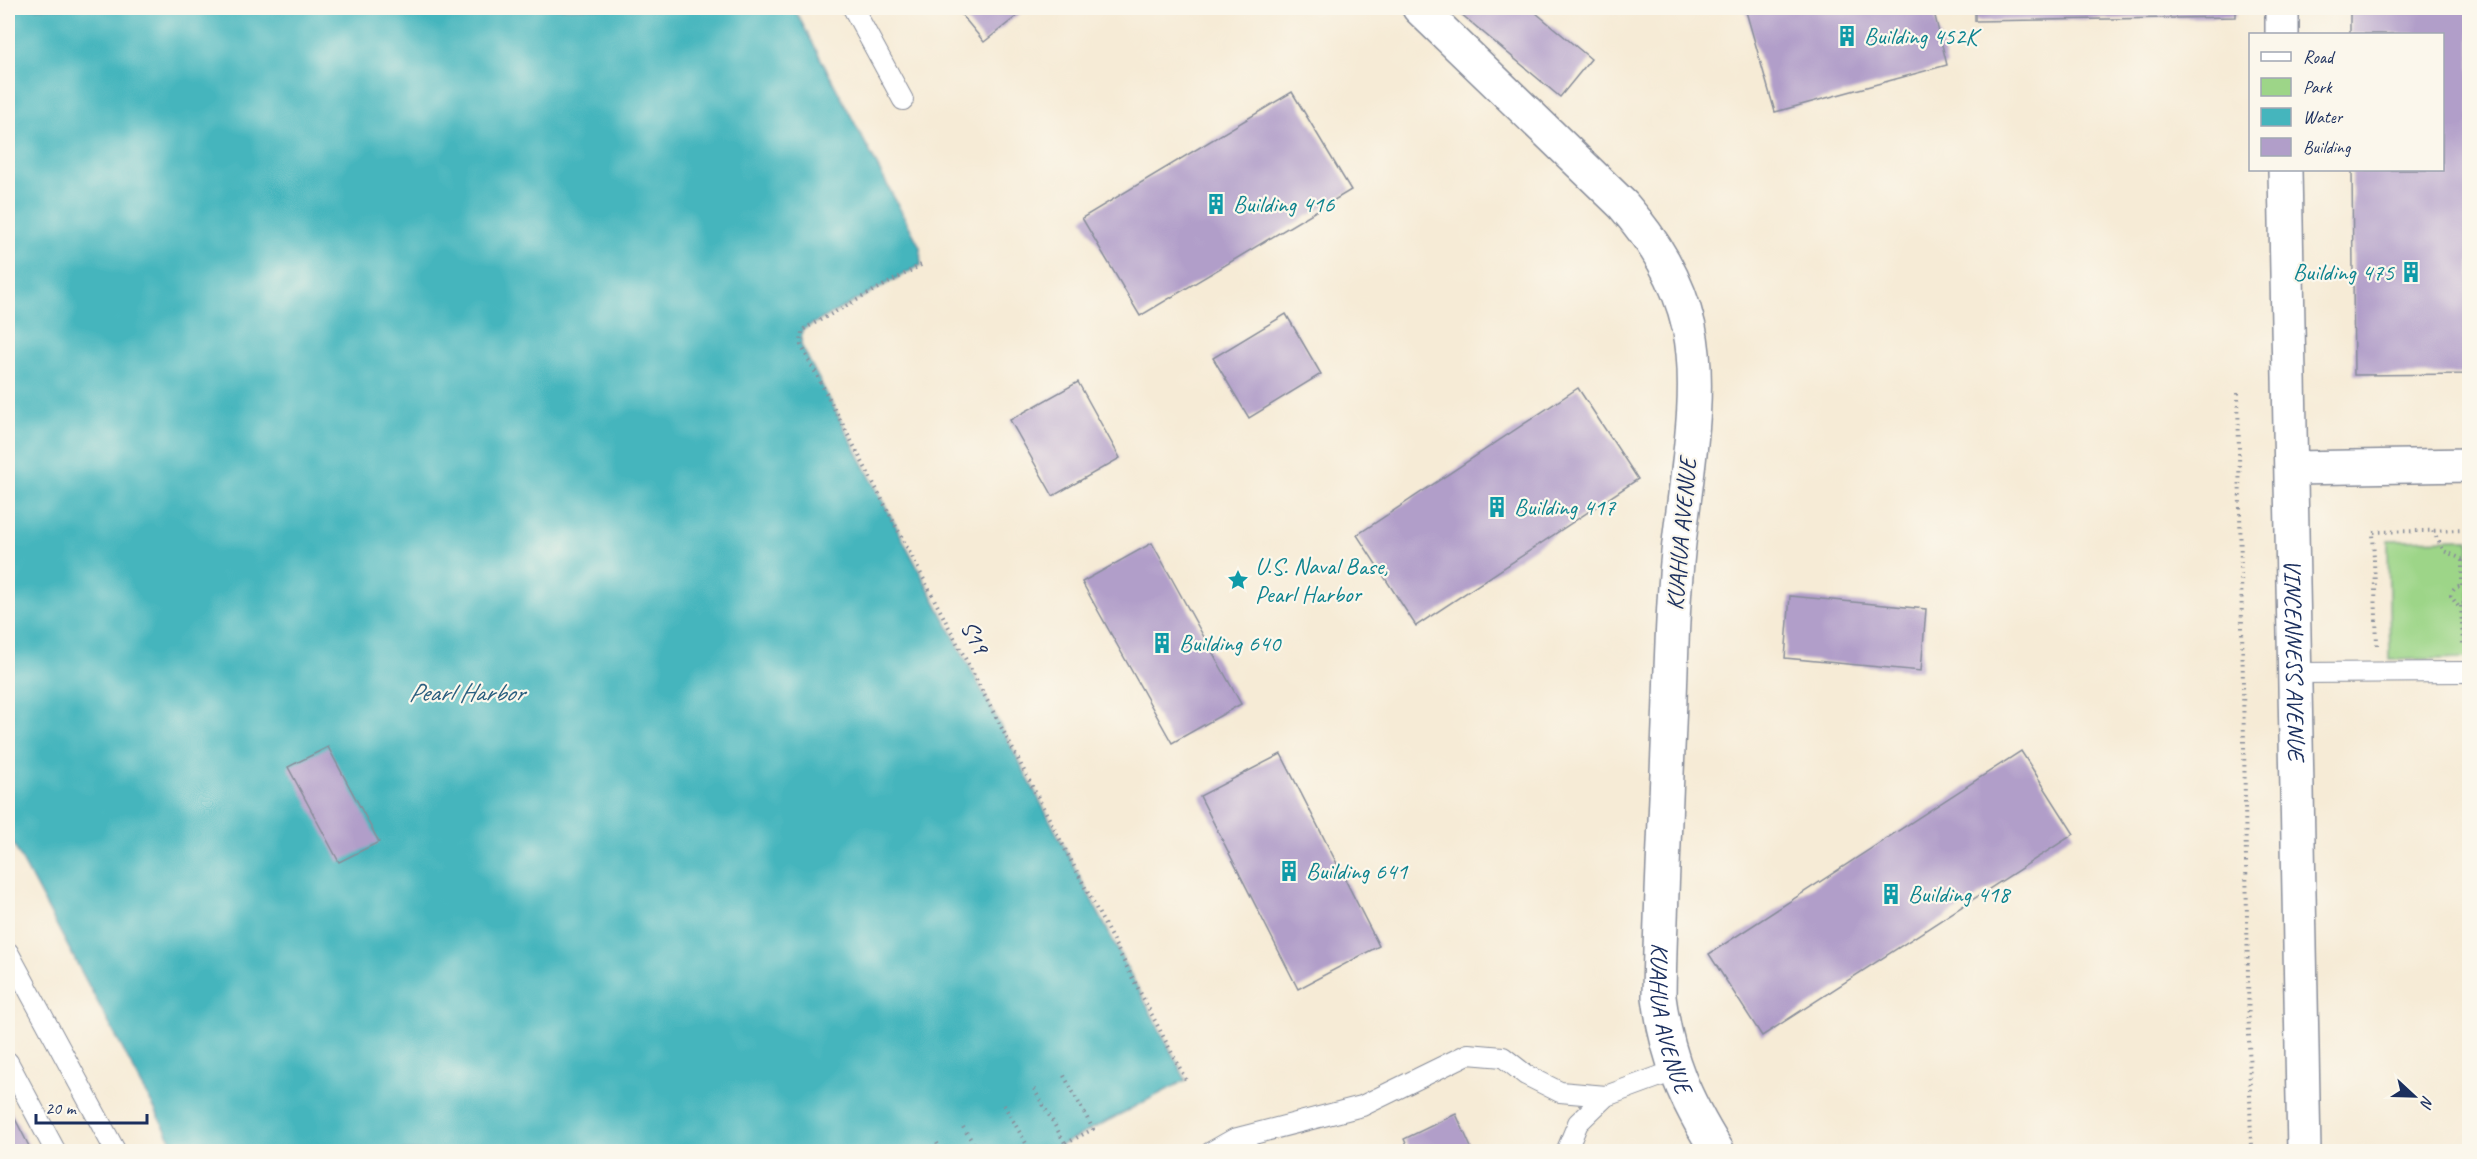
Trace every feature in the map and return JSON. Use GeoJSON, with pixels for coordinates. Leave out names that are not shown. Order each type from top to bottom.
{"type":"FeatureCollection","features":[{"type":"Feature","properties":{"kind":"street","name":"KUAHUA AVENUE"},"geometry":{"type":"LineString","coordinates":[[1419,8],[1623,205],[1646,231],[1670,272],[1689,327],[1694,363],[1694,398],[1676,575],[1659,997],[1664,1035],[1674,1071],[1690,1106],[1718,1152]]}},
{"type":"Feature","properties":{"kind":"street"},"geometry":{"type":"LineString","coordinates":[[2282,8],[2282,33]]}},
{"type":"Feature","properties":{"kind":"street","name":"VINCENNESS AVENUE"},"geometry":{"type":"LineString","coordinates":[[2286,171],[2304,1152]]}},
{"type":"Feature","properties":{"kind":"street"},"geometry":{"type":"LineString","coordinates":[[2293,468],[2469,465]]}},
{"type":"Feature","properties":{"kind":"lane"},"geometry":{"type":"LineString","coordinates":[[853,8],[903,100]]}},
{"type":"Feature","properties":{"kind":"lane"},"geometry":{"type":"LineString","coordinates":[[2296,673],[2466,672]]}},
{"type":"Feature","properties":{"kind":"lane"},"geometry":{"type":"LineString","coordinates":[[8,952],[116,1152]]}},
{"type":"Feature","properties":{"kind":"lane"},"geometry":{"type":"LineString","coordinates":[[1211,1152],[1234,1139],[1362,1106],[1468,1054],[1503,1057],[1526,1075],[1560,1092],[1606,1096]]}},
{"type":"Feature","properties":{"kind":"lane"},"geometry":{"type":"LineString","coordinates":[[8,1062],[56,1152]]}},
{"type":"Feature","properties":{"kind":"lane"},"geometry":{"type":"LineString","coordinates":[[1566,1152],[1578,1123],[1606,1096],[1674,1071]]}},
{"type":"Feature","properties":{"kind":"path","name":"S19"},"geometry":{"type":"LineString","coordinates":[[921,265],[802,330],[801,345],[1186,1080]]}},
{"type":"Feature","properties":{"kind":"path"},"geometry":{"type":"LineString","coordinates":[[2238,393],[2251,1152]]}},
{"type":"Feature","properties":{"kind":"path"},"geometry":{"type":"LineString","coordinates":[[2378,673],[2373,532],[2469,530]]}},
{"type":"Feature","properties":{"kind":"path"},"geometry":{"type":"LineString","coordinates":[[2433,531],[2444,551],[2462,559],[2469,557]]}},
{"type":"Feature","properties":{"kind":"path"},"geometry":{"type":"LineString","coordinates":[[2462,559],[2462,586]]}},
{"type":"Feature","properties":{"kind":"path"},"geometry":{"type":"LineString","coordinates":[[2462,586],[2469,591]]}},
{"type":"Feature","properties":{"kind":"path"},"geometry":{"type":"LineString","coordinates":[[2462,586],[2453,590],[2451,596],[2455,605],[2461,606],[2469,601]]}},
{"type":"Feature","properties":{"kind":"path"},"geometry":{"type":"LineString","coordinates":[[2461,606],[2466,672]]}},
{"type":"Feature","properties":{"kind":"path"},"geometry":{"type":"LineString","coordinates":[[1050,1152],[1093,1129],[1062,1072]]}},
{"type":"Feature","properties":{"kind":"path"},"geometry":{"type":"LineString","coordinates":[[1034,1089],[1065,1143]]}},
{"type":"Feature","properties":{"kind":"path"},"geometry":{"type":"LineString","coordinates":[[1004,1105],[1031,1152]]}},
{"type":"Feature","properties":{"kind":"path"},"geometry":{"type":"LineString","coordinates":[[963,1127],[979,1152]]}},
{"type":"Feature","properties":{"kind":"path"},"geometry":{"type":"LineString","coordinates":[[937,1143],[942,1152]]}},
{"type":"Feature","properties":{"kind":"green space"},"geometry":{"type":"Polygon","coordinates":[[[2469,539],[2469,658],[2390,660],[2388,540],[2469,539]]]}},
{"type":"Feature","properties":{"kind":"water","name":"Pearl Harbor"},"geometry":{"type":"Polygon","coordinates":[[[8,8],[794,8],[920,247],[921,265],[802,330],[801,345],[1186,1080],[1050,1151],[177,1151],[8,834],[8,8]]]}},
{"type":"Feature","properties":{"kind":"building"},"geometry":{"type":"Polygon","coordinates":[[[956,8],[1027,8],[984,42],[956,8]]]}},
{"type":"Feature","properties":{"kind":"building"},"geometry":{"type":"Polygon","coordinates":[[[1454,8],[1530,8],[1591,59],[1560,97],[1454,8]]]}},
{"type":"Feature","properties":{"kind":"building","name":"Building 452K"},"geometry":{"type":"Polygon","coordinates":[[[1745,8],[1933,8],[1947,65],[1775,112],[1745,8]]]}},
{"type":"Feature","properties":{"kind":"building"},"geometry":{"type":"Polygon","coordinates":[[[1975,8],[2236,8],[2236,17],[1975,21],[1975,8]]]}},
{"type":"Feature","properties":{"kind":"building","name":"Building 475"},"geometry":{"type":"Polygon","coordinates":[[[2350,8],[2470,8],[2470,374],[2354,375],[2352,171],[2444,171],[2444,33],[2350,33],[2350,8]]]}},
{"type":"Feature","properties":{"kind":"building","name":"Building 416"},"geometry":{"type":"Polygon","coordinates":[[[1292,92],[1351,190],[1140,316],[1082,218],[1292,92]]]}},
{"type":"Feature","properties":{"kind":"building"},"geometry":{"type":"Polygon","coordinates":[[[1286,314],[1321,374],[1249,418],[1213,358],[1286,314]]]}},
{"type":"Feature","properties":{"kind":"building"},"geometry":{"type":"Polygon","coordinates":[[[1078,382],[1120,458],[1053,496],[1010,420],[1078,382]]]}},
{"type":"Feature","properties":{"kind":"building","name":"Building 417"},"geometry":{"type":"Polygon","coordinates":[[[1578,388],[1638,479],[1416,626],[1357,535],[1578,388]]]}},
{"type":"Feature","properties":{"kind":"building","name":"Building 640"},"geometry":{"type":"Polygon","coordinates":[[[1152,543],[1241,704],[1172,743],[1082,582],[1152,543]]]}},
{"type":"Feature","properties":{"kind":"building"},"geometry":{"type":"Polygon","coordinates":[[[1790,596],[1926,609],[1921,671],[1785,658],[1790,596]]]}},
{"type":"Feature","properties":{"kind":"building"},"geometry":{"type":"Polygon","coordinates":[[[328,747],[379,842],[339,862],[288,767],[328,747]]]}},
{"type":"Feature","properties":{"kind":"building","name":"Building 418"},"geometry":{"type":"Polygon","coordinates":[[[2021,751],[2074,834],[1762,1036],[1709,954],[2021,751]]]}},
{"type":"Feature","properties":{"kind":"building","name":"Building 641"},"geometry":{"type":"Polygon","coordinates":[[[1281,754],[1379,946],[1298,989],[1200,796],[1281,754]]]}},
{"type":"Feature","properties":{"kind":"building"},"geometry":{"type":"Polygon","coordinates":[[[8,1105],[32,1152],[8,1152],[8,1105]]]}},
{"type":"Feature","properties":{"kind":"building"},"geometry":{"type":"Polygon","coordinates":[[[1456,1114],[1473,1152],[1410,1152],[1404,1139],[1456,1114]]]}},
{"type":"Feature","properties":{"kind":"place","name":"Building 452K"},"geometry":{"type":"Point","coordinates":[1847,36]}},
{"type":"Feature","properties":{"kind":"place","name":"Building 416"},"geometry":{"type":"Point","coordinates":[1216,204]}},
{"type":"Feature","properties":{"kind":"place","name":"Building 475"},"geometry":{"type":"Point","coordinates":[2411,272]}},
{"type":"Feature","properties":{"kind":"place","name":"Building 417"},"geometry":{"type":"Point","coordinates":[1497,507]}},
{"type":"Feature","properties":{"kind":"place","name":"U.S. Naval Base, Pearl Harbor"},"geometry":{"type":"Point","coordinates":[1238,580]}},
{"type":"Feature","properties":{"kind":"place","name":"Building 640"},"geometry":{"type":"Point","coordinates":[1162,643]}},
{"type":"Feature","properties":{"kind":"place","name":"Building 641"},"geometry":{"type":"Point","coordinates":[1289,871]}},
{"type":"Feature","properties":{"kind":"place","name":"Building 418"},"geometry":{"type":"Point","coordinates":[1891,894]}}]}
